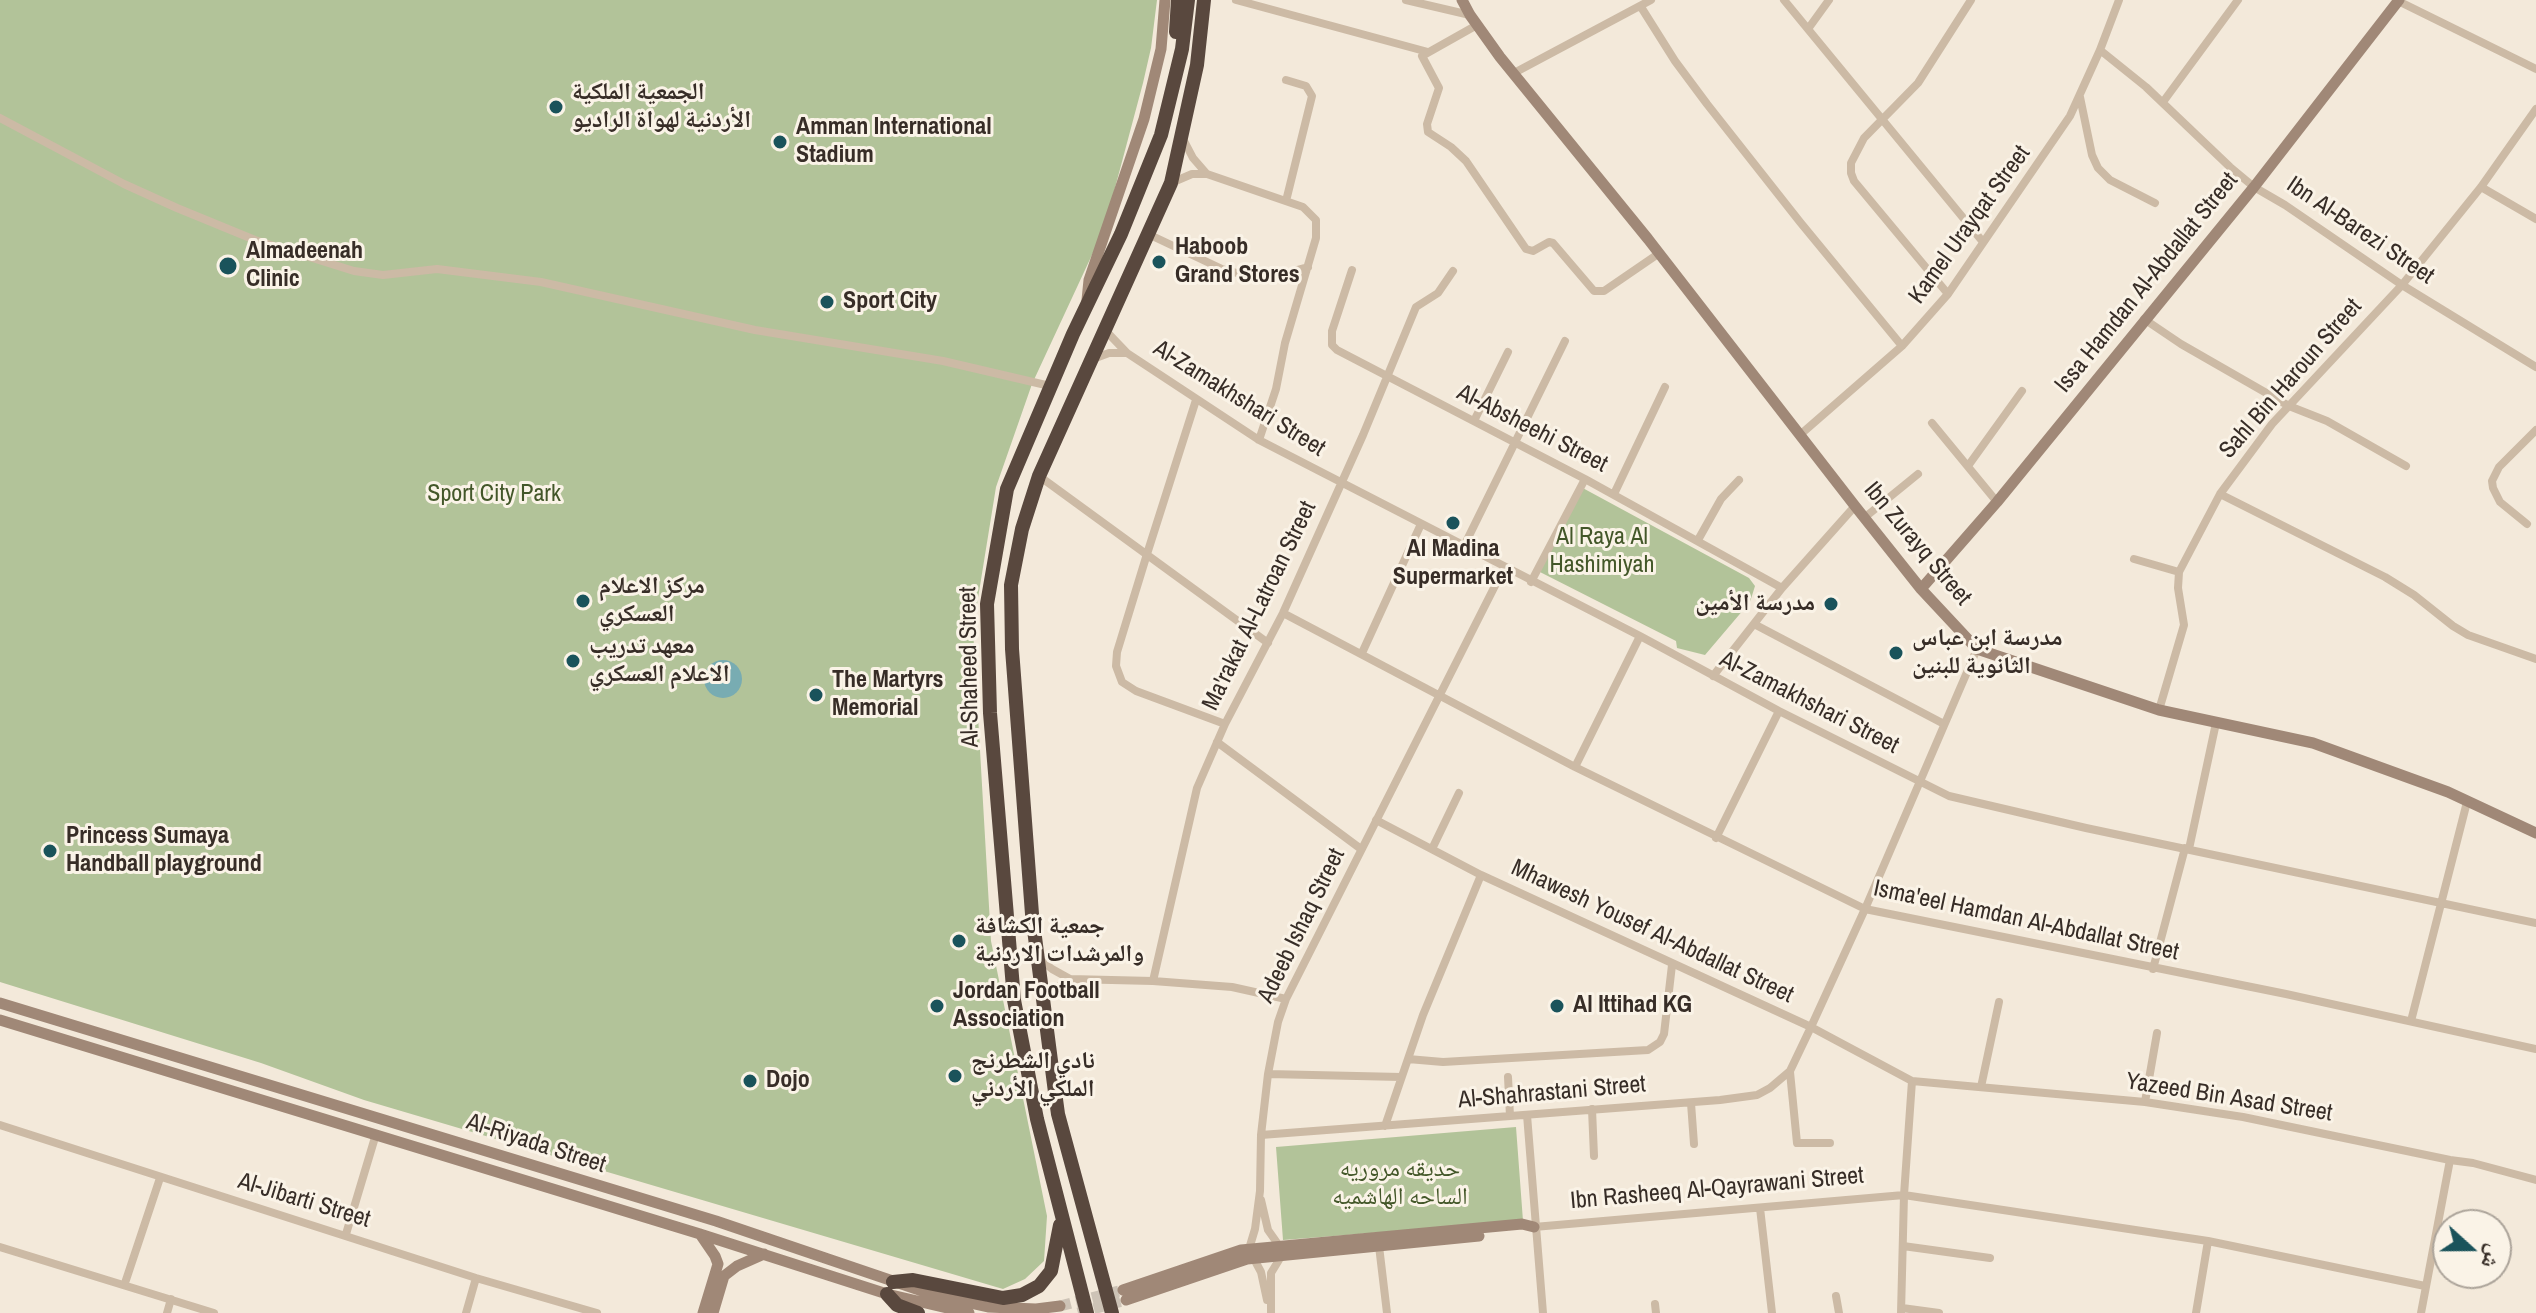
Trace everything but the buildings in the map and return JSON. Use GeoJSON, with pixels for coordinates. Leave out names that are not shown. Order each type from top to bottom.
{"type":"FeatureCollection","features":[{"type":"Feature","properties":{"kind":"highway"},"geometry":{"type":"LineString","coordinates":[[1172,90],[1178,0]]}},
{"type":"Feature","properties":{"kind":"highway","name":"Al-Shaheed Street"},"geometry":{"type":"LineString","coordinates":[[1087,1313],[1036,1115],[1014,1000],[991,726],[987,633],[990,579],[1007,489],[1050,386],[1143,183],[1163,127],[1182,49],[1188,0]]}},
{"type":"Feature","properties":{"kind":"highway","name":"Al-Shaheed Street"},"geometry":{"type":"LineString","coordinates":[[1112,1313],[1058,1114],[1042,1002],[1012,649],[1011,585],[1022,529],[1039,476],[1171,183],[1197,65],[1204,0]]}},
{"type":"Feature","properties":{"kind":"highway"},"geometry":{"type":"LineString","coordinates":[[918,1313],[897,1305],[890,1288],[913,1280],[1003,1298],[1022,1295],[1039,1286],[1051,1271],[1061,1217]]}},
{"type":"Feature","properties":{"kind":"main road"},"geometry":{"type":"LineString","coordinates":[[1087,306],[1089,280],[1144,119],[1159,61],[1165,0]]}},
{"type":"Feature","properties":{"kind":"main road","name":"Ibn Zurayq Street"},"geometry":{"type":"LineString","coordinates":[[1462,0],[1473,20],[1514,73],[1801,434],[1864,518],[1921,589],[1977,649],[2159,710],[2313,743],[2380,765],[2536,833]]}},
{"type":"Feature","properties":{"kind":"main road","name":"Issa Hamdan Al-Abdallat Street"},"geometry":{"type":"LineString","coordinates":[[1921,589],[1997,502],[2254,187],[2398,1]]}},
{"type":"Feature","properties":{"kind":"main road","name":"Al-Riyada Street"},"geometry":{"type":"LineString","coordinates":[[0,1003],[716,1221],[890,1288],[988,1307],[1036,1309],[1060,1306]]}},
{"type":"Feature","properties":{"kind":"main road","name":"Al-Riyada Street"},"geometry":{"type":"LineString","coordinates":[[0,1020],[764,1254],[969,1313]]}},
{"type":"Feature","properties":{"kind":"main road"},"geometry":{"type":"LineString","coordinates":[[91,1048],[96,1033]]}},
{"type":"Feature","properties":{"kind":"main road"},"geometry":{"type":"LineString","coordinates":[[609,1206],[614,1191]]}},
{"type":"Feature","properties":{"kind":"main road","name":"Ibn Rasheeq Al-Qayrawani Street"},"geometry":{"type":"LineString","coordinates":[[1281,1251],[1522,1224],[1534,1227]]}},
{"type":"Feature","properties":{"kind":"main road","name":"Ibn Rasheeq Al-Qayrawani Street"},"geometry":{"type":"LineString","coordinates":[[1281,1251],[1379,1246],[1526,1231],[1534,1227]]}},
{"type":"Feature","properties":{"kind":"main road"},"geometry":{"type":"LineString","coordinates":[[700,1234],[718,1264],[703,1313]]}},
{"type":"Feature","properties":{"kind":"main road"},"geometry":{"type":"LineString","coordinates":[[1125,1295],[1251,1254],[1281,1251]]}},
{"type":"Feature","properties":{"kind":"main road"},"geometry":{"type":"LineString","coordinates":[[713,1313],[724,1276],[737,1266],[764,1254]]}},
{"type":"Feature","properties":{"kind":"street"},"geometry":{"type":"LineString","coordinates":[[1236,0],[1428,52]]}},
{"type":"Feature","properties":{"kind":"street"},"geometry":{"type":"LineString","coordinates":[[1406,0],[1473,20]]}},
{"type":"Feature","properties":{"kind":"street"},"geometry":{"type":"LineString","coordinates":[[1514,73],[1651,0]]}},
{"type":"Feature","properties":{"kind":"street"},"geometry":{"type":"LineString","coordinates":[[1784,0],[1983,242]]}},
{"type":"Feature","properties":{"kind":"street"},"geometry":{"type":"LineString","coordinates":[[1808,29],[1829,0]]}},
{"type":"Feature","properties":{"kind":"street"},"geometry":{"type":"LineString","coordinates":[[1948,294],[1854,181],[1851,163],[1857,148],[1918,83],[1971,0]]}},
{"type":"Feature","properties":{"kind":"street","name":"Kamel Urayqat Street"},"geometry":{"type":"LineString","coordinates":[[1801,434],[1902,346],[1948,294],[2064,127],[2080,97],[2119,0]]}},
{"type":"Feature","properties":{"kind":"street"},"geometry":{"type":"LineString","coordinates":[[2163,102],[2238,0]]}},
{"type":"Feature","properties":{"kind":"street"},"geometry":{"type":"LineString","coordinates":[[2398,1],[2536,69]]}},
{"type":"Feature","properties":{"kind":"street"},"geometry":{"type":"LineString","coordinates":[[1641,7],[1691,82],[1902,346]]}},
{"type":"Feature","properties":{"kind":"street"},"geometry":{"type":"LineString","coordinates":[[1473,20],[1421,58],[1439,88],[1427,124],[1428,132],[1466,161],[1528,251],[1553,243],[1591,289],[1600,292],[1658,254]]}},
{"type":"Feature","properties":{"kind":"street","name":"Ibn Al-Barezi Street"},"geometry":{"type":"LineString","coordinates":[[2100,50],[2163,102],[2254,187],[2402,285],[2536,367]]}},
{"type":"Feature","properties":{"kind":"street"},"geometry":{"type":"LineString","coordinates":[[1286,80],[1306,86],[1312,96],[1286,201]]}},
{"type":"Feature","properties":{"kind":"street"},"geometry":{"type":"LineString","coordinates":[[2080,97],[2092,155],[2098,168],[2110,180],[2155,203]]}},
{"type":"Feature","properties":{"kind":"street","name":"Sahl Bin Haroun Street"},"geometry":{"type":"LineString","coordinates":[[2179,572],[2220,494],[2242,462],[2289,406],[2402,285],[2481,187],[2536,109]]}},
{"type":"Feature","properties":{"kind":"street"},"geometry":{"type":"LineString","coordinates":[[0,118],[124,184],[177,208],[255,240],[354,271],[383,275],[437,269],[541,282],[755,330],[943,361],[1050,386]]}},
{"type":"Feature","properties":{"kind":"street"},"geometry":{"type":"LineString","coordinates":[[1183,139],[1193,158],[1207,174]]}},
{"type":"Feature","properties":{"kind":"street"},"geometry":{"type":"LineString","coordinates":[[1171,183],[1192,174],[1207,174],[1308,210],[1316,220],[1318,232],[1285,343],[1276,389],[1259,440]]}},
{"type":"Feature","properties":{"kind":"street"},"geometry":{"type":"LineString","coordinates":[[2481,187],[2536,219]]}},
{"type":"Feature","properties":{"kind":"street"},"geometry":{"type":"LineString","coordinates":[[1148,234],[1222,269],[1248,276],[1275,276],[1308,267]]}},
{"type":"Feature","properties":{"kind":"street","name":"Al-Absheehi Street"},"geometry":{"type":"LineString","coordinates":[[1352,270],[1332,331],[1332,345],[1337,350],[1614,494],[1782,588]]}},
{"type":"Feature","properties":{"kind":"street","name":"Ma'rakat Al-Latroan Street"},"geometry":{"type":"LineString","coordinates":[[1153,981],[1191,808],[1217,742],[1283,613],[1416,307],[1438,293],[1453,271]]}},
{"type":"Feature","properties":{"kind":"street"},"geometry":{"type":"LineString","coordinates":[[2144,319],[2181,344],[2289,406],[2327,421],[2406,466]]}},
{"type":"Feature","properties":{"kind":"street","name":"Al-Zamakhshari Street"},"geometry":{"type":"LineString","coordinates":[[1104,330],[1127,353],[1259,440],[1779,711],[1949,796],[2536,923]]}},
{"type":"Feature","properties":{"kind":"street"},"geometry":{"type":"LineString","coordinates":[[1464,546],[1565,341]]}},
{"type":"Feature","properties":{"kind":"street"},"geometry":{"type":"LineString","coordinates":[[1474,421],[1508,352]]}},
{"type":"Feature","properties":{"kind":"street","name":"Al-Zamakhshari Street"},"geometry":{"type":"LineString","coordinates":[[1091,360],[1109,353],[1127,353]]}},
{"type":"Feature","properties":{"kind":"street"},"geometry":{"type":"LineString","coordinates":[[1614,494],[1665,387]]}},
{"type":"Feature","properties":{"kind":"street"},"geometry":{"type":"LineString","coordinates":[[1968,466],[2022,391]]}},
{"type":"Feature","properties":{"kind":"street"},"geometry":{"type":"LineString","coordinates":[[1196,400],[1117,652],[1119,676],[1122,682],[1136,691],[1225,724]]}},
{"type":"Feature","properties":{"kind":"street"},"geometry":{"type":"LineString","coordinates":[[1932,423],[1997,502]]}},
{"type":"Feature","properties":{"kind":"street"},"geometry":{"type":"LineString","coordinates":[[2527,524],[2500,502],[2492,481],[2499,467],[2536,430]]}},
{"type":"Feature","properties":{"kind":"street"},"geometry":{"type":"LineString","coordinates":[[1864,518],[1918,474]]}},
{"type":"Feature","properties":{"kind":"street"},"geometry":{"type":"LineString","coordinates":[[1039,476],[1268,643]]}},
{"type":"Feature","properties":{"kind":"street"},"geometry":{"type":"LineString","coordinates":[[1531,582],[1585,479]]}},
{"type":"Feature","properties":{"kind":"street"},"geometry":{"type":"LineString","coordinates":[[1698,540],[1721,499],[1739,480]]}},
{"type":"Feature","properties":{"kind":"street"},"geometry":{"type":"LineString","coordinates":[[2220,494],[2385,577],[2468,635],[2536,659]]}},
{"type":"Feature","properties":{"kind":"street"},"geometry":{"type":"LineString","coordinates":[[1713,676],[1782,588],[1855,506]]}},
{"type":"Feature","properties":{"kind":"street"},"geometry":{"type":"LineString","coordinates":[[1362,653],[1421,524]]}},
{"type":"Feature","properties":{"kind":"street"},"geometry":{"type":"LineString","coordinates":[[2134,559],[2179,572],[2178,588],[2184,625],[2159,710]]}},
{"type":"Feature","properties":{"kind":"street","name":"Adeeb Ishaq Street"},"geometry":{"type":"LineString","coordinates":[[1251,1254],[1260,1191],[1261,1135],[1268,1074],[1278,1022],[1286,999],[1504,568]]}},
{"type":"Feature","properties":{"kind":"street","name":"Isma'eel Hamdan Al-Abdallat Street"},"geometry":{"type":"LineString","coordinates":[[1283,613],[1575,767],[1865,909],[2536,1049]]}},
{"type":"Feature","properties":{"kind":"street"},"geometry":{"type":"LineString","coordinates":[[1754,624],[1944,724]]}},
{"type":"Feature","properties":{"kind":"street"},"geometry":{"type":"LineString","coordinates":[[1575,767],[1640,636]]}},
{"type":"Feature","properties":{"kind":"street","name":"Al-Shahrastani Street"},"geometry":{"type":"LineString","coordinates":[[1261,1135],[1691,1103],[1757,1095],[1777,1083],[1790,1071],[1811,1027],[1977,649]]}},
{"type":"Feature","properties":{"kind":"street"},"geometry":{"type":"LineString","coordinates":[[1716,838],[1779,711]]}},
{"type":"Feature","properties":{"kind":"street"},"geometry":{"type":"LineString","coordinates":[[2153,969],[2187,849],[2216,723]]}},
{"type":"Feature","properties":{"kind":"street"},"geometry":{"type":"LineString","coordinates":[[1217,742],[1361,849]]}},
{"type":"Feature","properties":{"kind":"street"},"geometry":{"type":"LineString","coordinates":[[1432,849],[1459,793]]}},
{"type":"Feature","properties":{"kind":"street"},"geometry":{"type":"LineString","coordinates":[[2411,1021],[2467,802]]}},
{"type":"Feature","properties":{"kind":"street","name":"Mhawesh Yousef Al-Abdallat Street"},"geometry":{"type":"LineString","coordinates":[[1376,820],[1481,875],[1811,1027],[1912,1081]]}},
{"type":"Feature","properties":{"kind":"street"},"geometry":{"type":"LineString","coordinates":[[1385,1126],[1442,968],[1481,875]]}},
{"type":"Feature","properties":{"kind":"street"},"geometry":{"type":"LineString","coordinates":[[1037,957],[1070,979],[1153,981],[1251,990],[1286,999]]}},
{"type":"Feature","properties":{"kind":"street"},"geometry":{"type":"LineString","coordinates":[[1408,1059],[1443,1062],[1648,1050],[1660,1042],[1664,1034],[1672,965]]}},
{"type":"Feature","properties":{"kind":"street"},"geometry":{"type":"LineString","coordinates":[[1042,1002],[1050,992],[1070,979]]}},
{"type":"Feature","properties":{"kind":"street"},"geometry":{"type":"LineString","coordinates":[[1981,1087],[1999,1002]]}},
{"type":"Feature","properties":{"kind":"street"},"geometry":{"type":"LineString","coordinates":[[2145,1102],[2157,1033]]}},
{"type":"Feature","properties":{"kind":"street"},"geometry":{"type":"LineString","coordinates":[[1790,1071],[1797,1143],[1830,1143]]}},
{"type":"Feature","properties":{"kind":"street"},"geometry":{"type":"LineString","coordinates":[[1268,1074],[1401,1077]]}},
{"type":"Feature","properties":{"kind":"street"},"geometry":{"type":"LineString","coordinates":[[1508,1077],[1510,1116]]}},
{"type":"Feature","properties":{"kind":"street"},"geometry":{"type":"LineString","coordinates":[[1912,1081],[1904,1195],[1902,1310],[1939,1313]]}},
{"type":"Feature","properties":{"kind":"street","name":"Yazeed Bin Asad Street"},"geometry":{"type":"LineString","coordinates":[[1912,1081],[2145,1102],[2295,1127],[2495,1167],[2536,1180]]}},
{"type":"Feature","properties":{"kind":"street"},"geometry":{"type":"LineString","coordinates":[[1691,1103],[1694,1144]]}},
{"type":"Feature","properties":{"kind":"street"},"geometry":{"type":"LineString","coordinates":[[1592,1109],[1594,1156]]}},
{"type":"Feature","properties":{"kind":"street"},"geometry":{"type":"LineString","coordinates":[[1527,1115],[1543,1313]]}},
{"type":"Feature","properties":{"kind":"street","name":"Al-Jibarti Street"},"geometry":{"type":"LineString","coordinates":[[0,1125],[476,1278],[597,1313]]}},
{"type":"Feature","properties":{"kind":"street"},"geometry":{"type":"LineString","coordinates":[[346,1234],[376,1134]]}},
{"type":"Feature","properties":{"kind":"street"},"geometry":{"type":"LineString","coordinates":[[2421,1313],[2450,1160]]}},
{"type":"Feature","properties":{"kind":"street"},"geometry":{"type":"LineString","coordinates":[[125,1283],[160,1178]]}},
{"type":"Feature","properties":{"kind":"street","name":"Adeeb Ishaq Street"},"geometry":{"type":"LineString","coordinates":[[1260,1191],[1268,1230],[1281,1251]]}},
{"type":"Feature","properties":{"kind":"street","name":"Ibn Rasheeq Al-Qayrawani Street"},"geometry":{"type":"LineString","coordinates":[[1534,1227],[1904,1195],[2208,1241],[2425,1286]]}},
{"type":"Feature","properties":{"kind":"street"},"geometry":{"type":"LineString","coordinates":[[1760,1208],[1772,1313]]}},
{"type":"Feature","properties":{"kind":"street"},"geometry":{"type":"LineString","coordinates":[[2196,1313],[2208,1241]]}},
{"type":"Feature","properties":{"kind":"street"},"geometry":{"type":"LineString","coordinates":[[1379,1246],[1387,1313]]}},
{"type":"Feature","properties":{"kind":"street"},"geometry":{"type":"LineString","coordinates":[[1903,1246],[1990,1258]]}},
{"type":"Feature","properties":{"kind":"street"},"geometry":{"type":"LineString","coordinates":[[0,1247],[125,1283],[214,1313]]}},
{"type":"Feature","properties":{"kind":"street"},"geometry":{"type":"LineString","coordinates":[[1270,1313],[1271,1273],[1281,1251]]}},
{"type":"Feature","properties":{"kind":"street"},"geometry":{"type":"LineString","coordinates":[[1251,1254],[1261,1272],[1270,1313]]}},
{"type":"Feature","properties":{"kind":"street"},"geometry":{"type":"LineString","coordinates":[[466,1313],[476,1278]]}},
{"type":"Feature","properties":{"kind":"street"},"geometry":{"type":"LineString","coordinates":[[1836,1296],[1839,1313]]}},
{"type":"Feature","properties":{"kind":"street"},"geometry":{"type":"LineString","coordinates":[[167,1313],[171,1299]]}},
{"type":"Feature","properties":{"kind":"green space","name":"Sport City Park"},"geometry":{"type":"Polygon","coordinates":[[[0,0],[1157,0],[1143,83],[1104,229],[1032,384],[996,487],[973,629],[991,941],[1047,1216],[1044,1261],[1025,1279],[1003,1289],[364,1100],[261,1063],[0,982],[0,0]]]}},
{"type":"Feature","properties":{"kind":"green space","name":"Al Raya Al Hashimiyah"},"geometry":{"type":"Polygon","coordinates":[[[1579,486],[1749,578],[1755,586],[1750,602],[1705,655],[1677,648],[1676,641],[1536,570],[1579,486]]]}},
{"type":"Feature","properties":{"kind":"green space","name":"حديقه مروريه الساحه الهاشميه"},"geometry":{"type":"Polygon","coordinates":[[[1516,1127],[1523,1221],[1283,1240],[1276,1147],[1516,1127]]]}},
{"type":"Feature","properties":{"kind":"water"},"geometry":{"type":"Polygon","coordinates":[[[723,660],[736,666],[742,679],[736,692],[723,698],[710,692],[704,679],[710,666],[723,660]]]}},
{"type":"Feature","properties":{"kind":"tunnel"},"geometry":{"type":"LineString","coordinates":[[1060,1306],[1123,1290]]}},
{"type":"Feature","properties":{"kind":"tunnel"},"geometry":{"type":"LineString","coordinates":[[1078,1313],[1126,1300]]}},
{"type":"Feature","properties":{"kind":"place","name":"الجمعية الملكية الأردنية لهواة الراديو"},"geometry":{"type":"Point","coordinates":[556,107]}},
{"type":"Feature","properties":{"kind":"place","name":"Amman International Stadium"},"geometry":{"type":"Point","coordinates":[780,142]}},
{"type":"Feature","properties":{"kind":"place","name":"Haboob Grand Stores"},"geometry":{"type":"Point","coordinates":[1159,262]}},
{"type":"Feature","properties":{"kind":"place","name":"Almadeenah Clinic"},"geometry":{"type":"Point","coordinates":[228,266]}},
{"type":"Feature","properties":{"kind":"place","name":"Sport City"},"geometry":{"type":"Point","coordinates":[827,302]}},
{"type":"Feature","properties":{"kind":"place","name":"Al Madina Supermarket"},"geometry":{"type":"Point","coordinates":[1453,523]}},
{"type":"Feature","properties":{"kind":"place","name":"مركز الاعلام العسكري"},"geometry":{"type":"Point","coordinates":[583,601]}},
{"type":"Feature","properties":{"kind":"place","name":"مدرسة الأمين"},"geometry":{"type":"Point","coordinates":[1831,604]}},
{"type":"Feature","properties":{"kind":"place","name":"مدرسة ابن عباس الثانوية للبنين"},"geometry":{"type":"Point","coordinates":[1896,653]}},
{"type":"Feature","properties":{"kind":"place","name":"معهد تدريب الاعلام العسكري"},"geometry":{"type":"Point","coordinates":[573,661]}},
{"type":"Feature","properties":{"kind":"place","name":"The Martyrs Memorial"},"geometry":{"type":"Point","coordinates":[816,695]}},
{"type":"Feature","properties":{"kind":"place","name":"Princess Sumaya Handball playground"},"geometry":{"type":"Point","coordinates":[50,851]}},
{"type":"Feature","properties":{"kind":"place","name":"جمعية الكشافة والمرشدات الاردنية"},"geometry":{"type":"Point","coordinates":[959,941]}},
{"type":"Feature","properties":{"kind":"place","name":"Jordan Football Association"},"geometry":{"type":"Point","coordinates":[937,1006]}},
{"type":"Feature","properties":{"kind":"place","name":"Al Ittihad KG"},"geometry":{"type":"Point","coordinates":[1557,1006]}},
{"type":"Feature","properties":{"kind":"place","name":"نادي الشطرنج الملكي الأردني"},"geometry":{"type":"Point","coordinates":[955,1076]}},
{"type":"Feature","properties":{"kind":"place","name":"Dojo"},"geometry":{"type":"Point","coordinates":[750,1081]}}]}
